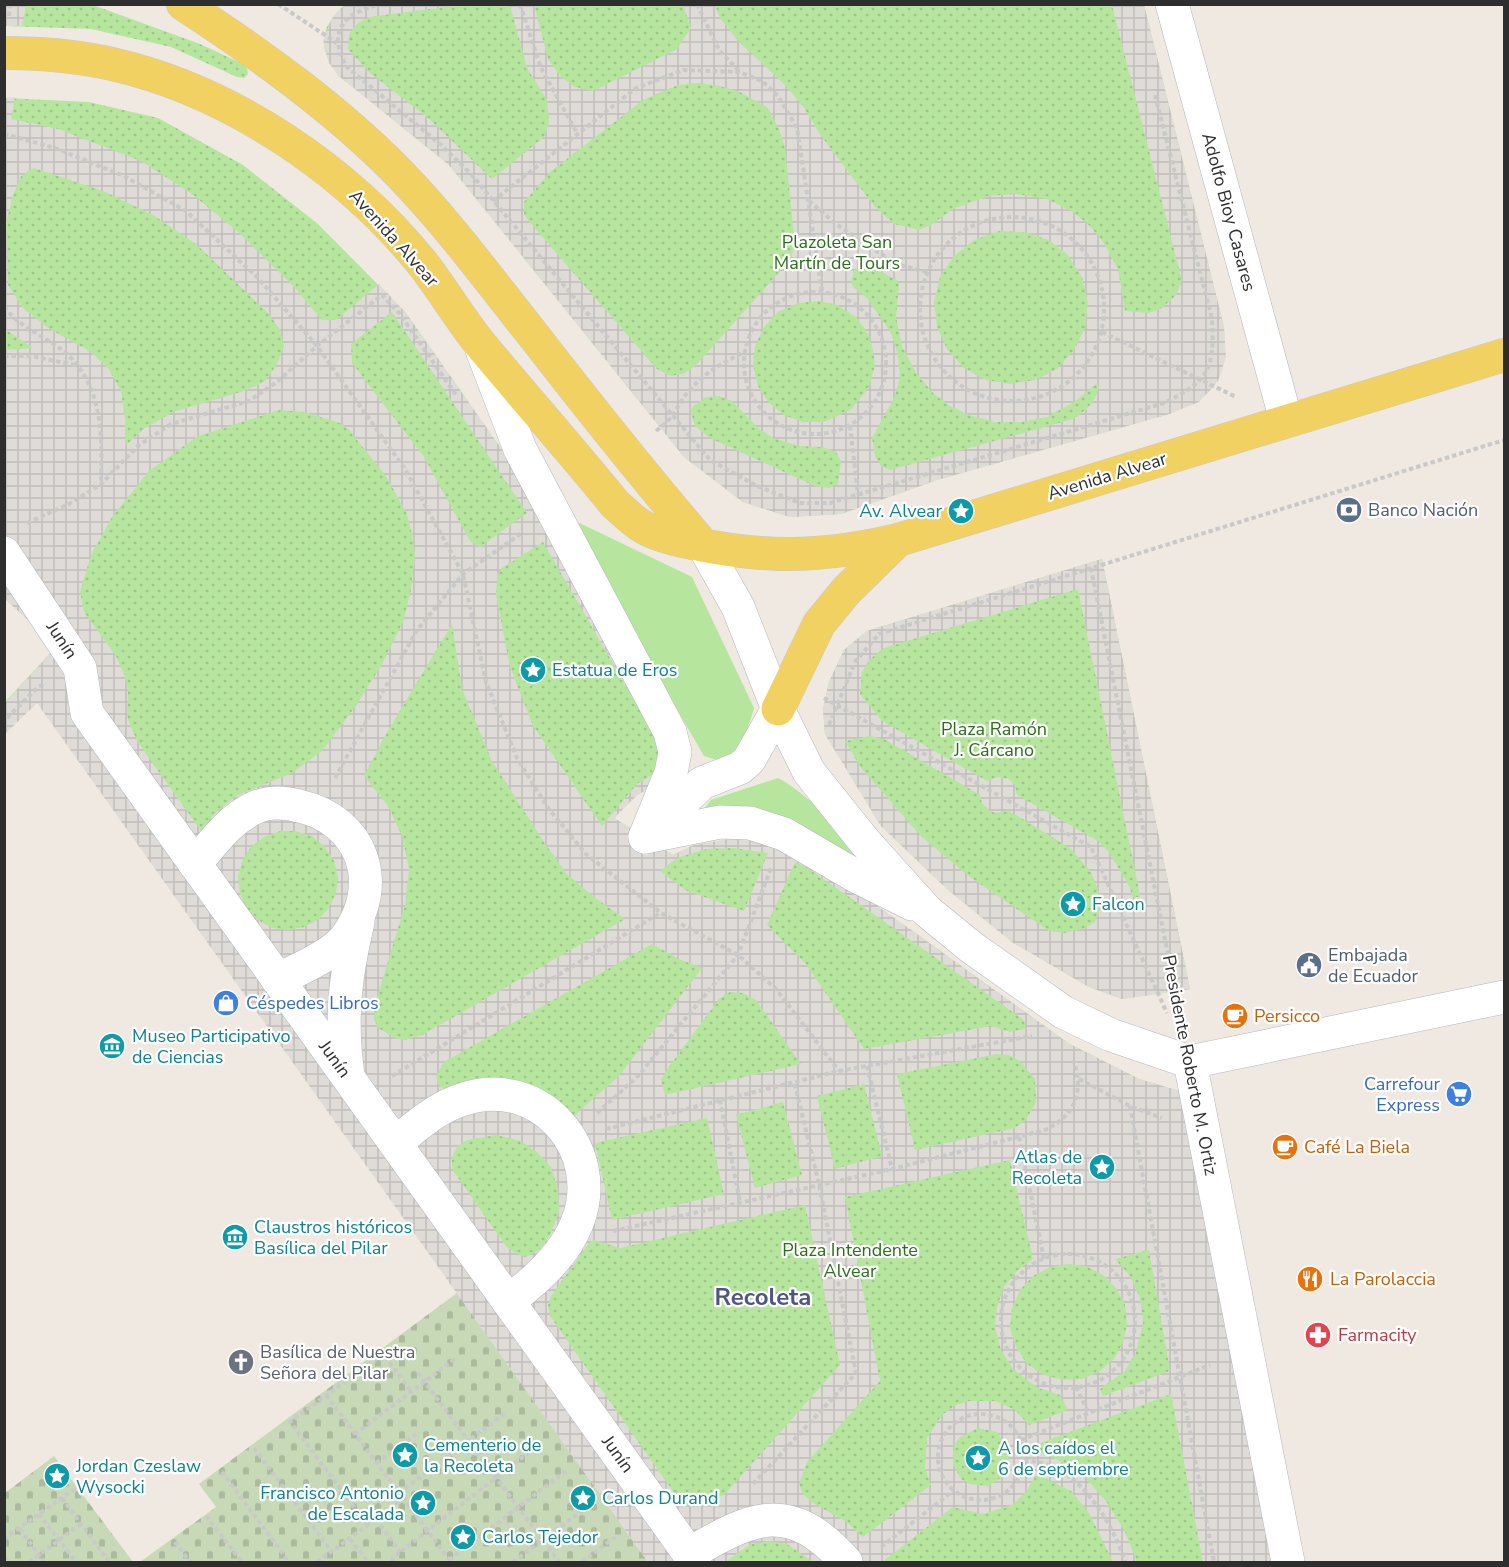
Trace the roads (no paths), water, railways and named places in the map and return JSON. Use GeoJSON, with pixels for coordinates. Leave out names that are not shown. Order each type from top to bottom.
{"type":"FeatureCollection","features":[{"type":"Feature","properties":{"kind":"main road"},"geometry":{"type":"LineString","coordinates":[[183,4],[277,70],[355,132],[398,172],[452,234],[626,454],[703,545]]}},
{"type":"Feature","properties":{"kind":"main road","name":"Avenida Alvear"},"geometry":{"type":"LineString","coordinates":[[4,53],[44,54],[114,64],[195,93],[283,137],[321,164],[357,195],[422,263],[479,342],[615,504],[641,526],[674,539],[703,545],[759,553],[814,555],[898,540],[1504,355]]}},
{"type":"Feature","properties":{"kind":"main road"},"geometry":{"type":"LineString","coordinates":[[778,709],[819,624],[898,540]]}},
{"type":"Feature","properties":{"kind":"street","name":"Adolfo Bioy Casares"},"geometry":{"type":"LineString","coordinates":[[1172,4],[1286,420]]}},
{"type":"Feature","properties":{"kind":"street"},"geometry":{"type":"LineString","coordinates":[[479,342],[520,449],[670,732],[675,752],[671,773],[645,837]]}},
{"type":"Feature","properties":{"kind":"street"},"geometry":{"type":"LineString","coordinates":[[703,545],[738,607],[778,709],[809,772],[865,842],[927,911],[971,947],[1063,1012],[1111,1035],[1190,1062],[1504,997]]}},
{"type":"Feature","properties":{"kind":"street","name":"Junín"},"geometry":{"type":"LineString","coordinates":[[4,553],[80,668],[87,713],[692,1558],[733,1528],[764,1520],[791,1520],[822,1540],[846,1563]]}},
{"type":"Feature","properties":{"kind":"street"},"geometry":{"type":"LineString","coordinates":[[645,837],[702,783],[740,768],[749,760],[778,709]]}},
{"type":"Feature","properties":{"kind":"street"},"geometry":{"type":"LineString","coordinates":[[195,864],[233,821],[256,807],[282,802],[317,810],[337,821],[352,837],[363,861],[366,888],[347,970],[343,1009],[355,1087]]}},
{"type":"Feature","properties":{"kind":"street"},"geometry":{"type":"LineString","coordinates":[[645,837],[720,822],[750,824],[784,834],[854,875],[927,911]]}},
{"type":"Feature","properties":{"kind":"street"},"geometry":{"type":"LineString","coordinates":[[278,980],[324,954],[346,938],[360,914]]}},
{"type":"Feature","properties":{"kind":"street","name":"Presidente Roberto M. Ortiz"},"geometry":{"type":"LineString","coordinates":[[1190,1062],[1246,1350],[1282,1562]]}},
{"type":"Feature","properties":{"kind":"street"},"geometry":{"type":"LineString","coordinates":[[395,1143],[433,1113],[463,1099],[491,1094],[521,1098],[532,1102],[553,1116],[570,1138],[582,1179],[581,1210],[577,1223],[569,1240],[549,1265],[529,1286],[508,1301]]}},
{"type":"Feature","properties":{"kind":"place","name":"Banco Nación"},"geometry":{"type":"Point","coordinates":[1349,510]}},
{"type":"Feature","properties":{"kind":"place","name":"Av. Alvear"},"geometry":{"type":"Point","coordinates":[961,511]}},
{"type":"Feature","properties":{"kind":"place","name":"Estatua de Eros"},"geometry":{"type":"Point","coordinates":[533,670]}},
{"type":"Feature","properties":{"kind":"place","name":"Falcon"},"geometry":{"type":"Point","coordinates":[1073,904]}},
{"type":"Feature","properties":{"kind":"place","name":"Embajada de Ecuador"},"geometry":{"type":"Point","coordinates":[1309,965]}},
{"type":"Feature","properties":{"kind":"place","name":"Céspedes Libros"},"geometry":{"type":"Point","coordinates":[226,1003]}},
{"type":"Feature","properties":{"kind":"place","name":"Persicco"},"geometry":{"type":"Point","coordinates":[1235,1016]}},
{"type":"Feature","properties":{"kind":"place","name":"Museo Participativo de Ciencias"},"geometry":{"type":"Point","coordinates":[112,1046]}},
{"type":"Feature","properties":{"kind":"place","name":"Carrefour Express"},"geometry":{"type":"Point","coordinates":[1459,1094]}},
{"type":"Feature","properties":{"kind":"place","name":"Café La Biela"},"geometry":{"type":"Point","coordinates":[1285,1147]}},
{"type":"Feature","properties":{"kind":"place","name":"Atlas de Recoleta"},"geometry":{"type":"Point","coordinates":[1102,1167]}},
{"type":"Feature","properties":{"kind":"place","name":"Claustros históricos Basílica del Pilar"},"geometry":{"type":"Point","coordinates":[235,1237]}},
{"type":"Feature","properties":{"kind":"place","name":"La Parolaccia"},"geometry":{"type":"Point","coordinates":[1310,1279]}},
{"type":"Feature","properties":{"kind":"place","name":"Farmacity"},"geometry":{"type":"Point","coordinates":[1318,1335]}},
{"type":"Feature","properties":{"kind":"place","name":"Basílica de Nuestra Señora del Pilar"},"geometry":{"type":"Point","coordinates":[241,1362]}},
{"type":"Feature","properties":{"kind":"place","name":"Cementerio de la Recoleta"},"geometry":{"type":"Point","coordinates":[405,1455]}},
{"type":"Feature","properties":{"kind":"place","name":"A los caídos el 6 de septiembre"},"geometry":{"type":"Point","coordinates":[978,1458]}},
{"type":"Feature","properties":{"kind":"place","name":"Jordan Czeslaw Wysocki"},"geometry":{"type":"Point","coordinates":[57,1476]}},
{"type":"Feature","properties":{"kind":"place","name":"Carlos Durand"},"geometry":{"type":"Point","coordinates":[583,1498]}},
{"type":"Feature","properties":{"kind":"place","name":"Francisco Antonio de Escalada"},"geometry":{"type":"Point","coordinates":[423,1503]}},
{"type":"Feature","properties":{"kind":"place","name":"Carlos Tejedor"},"geometry":{"type":"Point","coordinates":[463,1537]}},
{"type":"Feature","properties":{"kind":"district","name":"Recoleta"},"geometry":{"type":"Point","coordinates":[763,1297]}},
{"type":"Feature","properties":{"kind":"park label","name":"Plazoleta San Martín de Tours"},"geometry":{"type":"Point","coordinates":[837,252]}},
{"type":"Feature","properties":{"kind":"park label","name":"Plaza Ramón J. Cárcano"},"geometry":{"type":"Point","coordinates":[994,739]}},
{"type":"Feature","properties":{"kind":"park label","name":"Plaza Intendente Alvear"},"geometry":{"type":"Point","coordinates":[850,1260]}}]}
